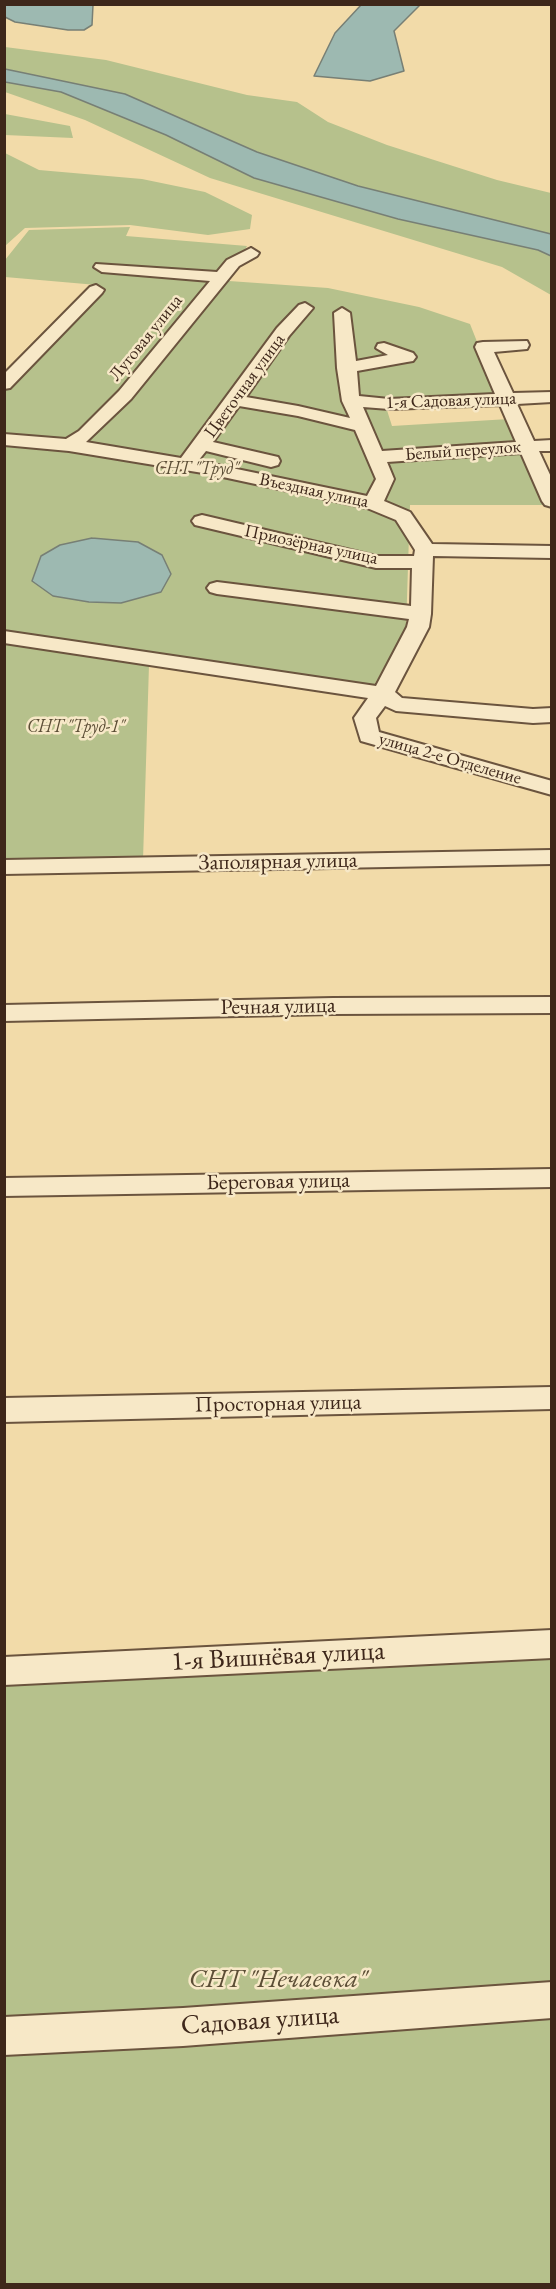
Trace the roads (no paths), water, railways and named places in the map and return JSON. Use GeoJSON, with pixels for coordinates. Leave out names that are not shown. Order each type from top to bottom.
{"type":"FeatureCollection","features":[{"type":"Feature","properties":{"kind":"street","name":"Луговая улица"},"geometry":{"type":"LineString","coordinates":[[69,445],[85,435],[125,395],[232,263],[251,254]]}},
{"type":"Feature","properties":{"kind":"street"},"geometry":{"type":"LineString","coordinates":[[102,267],[220,277]]}},
{"type":"Feature","properties":{"kind":"street"},"geometry":{"type":"LineString","coordinates":[[4,384],[96,290]]}},
{"type":"Feature","properties":{"kind":"street","name":"Цветочная улица"},"geometry":{"type":"LineString","coordinates":[[186,464],[283,332],[305,308]]}},
{"type":"Feature","properties":{"kind":"street"},"geometry":{"type":"LineString","coordinates":[[342,312],[351,401],[385,479],[372,503]]}},
{"type":"Feature","properties":{"kind":"street"},"geometry":{"type":"LineString","coordinates":[[521,345],[483,347],[551,498]]}},
{"type":"Feature","properties":{"kind":"street"},"geometry":{"type":"LineString","coordinates":[[346,368],[407,357],[384,348]]}},
{"type":"Feature","properties":{"kind":"street","name":"1-я Садовая улица"},"geometry":{"type":"LineString","coordinates":[[351,401],[389,404],[552,397]]}},
{"type":"Feature","properties":{"kind":"street"},"geometry":{"type":"LineString","coordinates":[[234,400],[297,411],[363,427]]}},
{"type":"Feature","properties":{"kind":"street","name":"Въездная улица"},"geometry":{"type":"LineString","coordinates":[[4,439],[69,445],[186,464],[372,503],[403,516],[413,528],[423,556]]}},
{"type":"Feature","properties":{"kind":"street"},"geometry":{"type":"LineString","coordinates":[[202,445],[271,461]]}},
{"type":"Feature","properties":{"kind":"street","name":"Белый переулок"},"geometry":{"type":"LineString","coordinates":[[374,457],[552,446]]}},
{"type":"Feature","properties":{"kind":"street","name":"Приозёрная улица"},"geometry":{"type":"LineString","coordinates":[[202,521],[376,562],[423,556],[552,552]]}},
{"type":"Feature","properties":{"kind":"street","name":"улица 2-е Отделение"},"geometry":{"type":"LineString","coordinates":[[423,556],[421,614],[418,627],[383,694],[365,718],[369,736],[552,788]]}},
{"type":"Feature","properties":{"kind":"street"},"geometry":{"type":"LineString","coordinates":[[218,588],[421,614]]}},
{"type":"Feature","properties":{"kind":"street"},"geometry":{"type":"LineString","coordinates":[[4,637],[383,694],[396,704],[532,716],[552,715]]}},
{"type":"Feature","properties":{"kind":"street","name":"Заполярная улица"},"geometry":{"type":"LineString","coordinates":[[4,867],[552,857]]}},
{"type":"Feature","properties":{"kind":"street","name":"Речная улица"},"geometry":{"type":"LineString","coordinates":[[4,1013],[333,1006],[552,1005]]}},
{"type":"Feature","properties":{"kind":"street","name":"Береговая улица"},"geometry":{"type":"LineString","coordinates":[[4,1187],[552,1178]]}},
{"type":"Feature","properties":{"kind":"street","name":"Просторная улица"},"geometry":{"type":"LineString","coordinates":[[4,1410],[552,1398]]}},
{"type":"Feature","properties":{"kind":"street","name":"1-я Вишнёвая улица"},"geometry":{"type":"LineString","coordinates":[[4,1671],[552,1644]]}},
{"type":"Feature","properties":{"kind":"street","name":"Садовая улица"},"geometry":{"type":"LineString","coordinates":[[4,2036],[552,2000]]}},
{"type":"Feature","properties":{"kind":"water"},"geometry":{"type":"Polygon","coordinates":[[[4,5],[93,5],[92,25],[84,30],[68,30],[15,22],[5,17],[4,5]]]}},
{"type":"Feature","properties":{"kind":"water"},"geometry":{"type":"Polygon","coordinates":[[[361,5],[420,5],[394,31],[404,71],[370,81],[314,76],[335,33],[361,5]]]}},
{"type":"Feature","properties":{"kind":"water"},"geometry":{"type":"Polygon","coordinates":[[[5,69],[125,94],[257,152],[358,186],[551,234],[551,256],[538,250],[398,219],[254,178],[166,135],[61,92],[5,82],[5,69]]]}},
{"type":"Feature","properties":{"kind":"water"},"geometry":{"type":"Polygon","coordinates":[[[92,538],[138,542],[162,555],[171,574],[161,592],[121,603],[89,602],[53,596],[32,581],[41,556],[60,545],[92,538]]]}},
{"type":"Feature","properties":{"kind":"park label","name":"СНТ \"Труд\""},"geometry":{"type":"Point","coordinates":[197,469]}},
{"type":"Feature","properties":{"kind":"park label","name":"СНТ \"Труд-1\""},"geometry":{"type":"Point","coordinates":[76,727]}},
{"type":"Feature","properties":{"kind":"park label","name":"СНТ \"Нечаевка\""},"geometry":{"type":"Point","coordinates":[278,1980]}}]}
